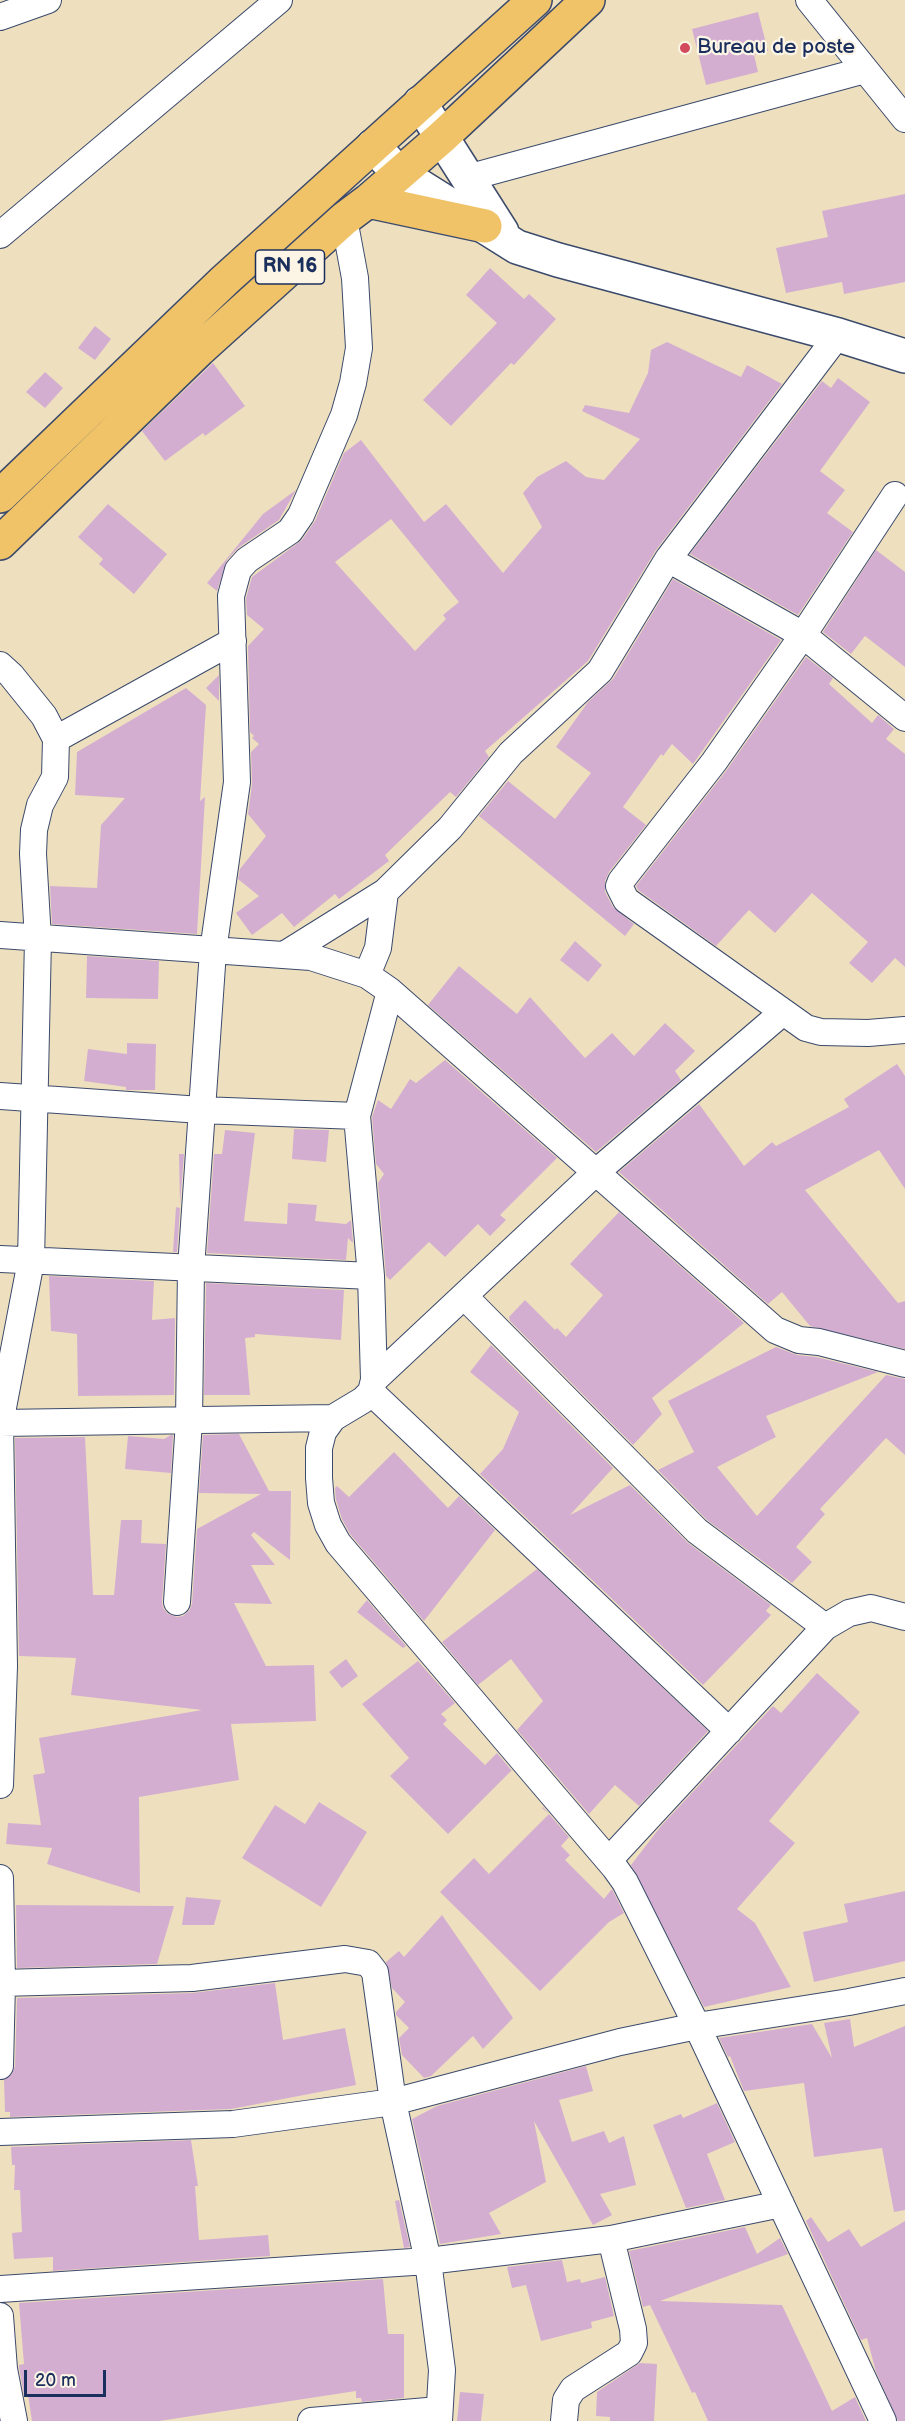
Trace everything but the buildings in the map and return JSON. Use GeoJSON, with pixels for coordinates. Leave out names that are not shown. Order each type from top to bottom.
{"type":"FeatureCollection","features":[{"type":"Feature","properties":{"kind":"main road","name":"RN 16"},"geometry":{"type":"LineString","coordinates":[[0,496],[225,280],[535,0]]}},
{"type":"Feature","properties":{"kind":"main road","name":"RN 16"},"geometry":{"type":"LineString","coordinates":[[0,543],[199,350],[442,137],[588,0]]}},
{"type":"Feature","properties":{"kind":"main road"},"geometry":{"type":"LineString","coordinates":[[356,210],[496,233]]}},
{"type":"Feature","properties":{"kind":"street"},"geometry":{"type":"LineString","coordinates":[[0,17],[48,0]]}},
{"type":"Feature","properties":{"kind":"street"},"geometry":{"type":"LineString","coordinates":[[0,235],[279,0]]}},
{"type":"Feature","properties":{"kind":"street"},"geometry":{"type":"LineString","coordinates":[[809,0],[905,119]]}},
{"type":"Feature","properties":{"kind":"street"},"geometry":{"type":"LineString","coordinates":[[467,178],[865,70]]}},
{"type":"Feature","properties":{"kind":"street"},"geometry":{"type":"LineString","coordinates":[[420,103],[467,178],[496,233]]}},
{"type":"Feature","properties":{"kind":"street"},"geometry":{"type":"LineString","coordinates":[[374,146],[399,173],[517,247],[539,255],[838,335],[905,356]]}},
{"type":"Feature","properties":{"kind":"street"},"geometry":{"type":"LineString","coordinates":[[177,1602],[189,1421],[191,1268],[201,1110],[213,951],[237,782],[231,596],[238,570],[247,560],[290,531],[301,515],[344,415],[359,348],[354,278],[356,210]]}},
{"type":"Feature","properties":{"kind":"street"},"geometry":{"type":"LineString","coordinates":[[284,955],[385,892],[450,828],[511,753],[600,671],[668,559],[838,335]]}},
{"type":"Feature","properties":{"kind":"street"},"geometry":{"type":"LineString","coordinates":[[902,493],[714,762],[619,886],[626,900],[806,1028],[820,1032],[868,1033],[905,1030]]}},
{"type":"Feature","properties":{"kind":"street"},"geometry":{"type":"LineString","coordinates":[[668,559],[803,635],[905,718]]}},
{"type":"Feature","properties":{"kind":"street"},"geometry":{"type":"LineString","coordinates":[[56,739],[233,641]]}},
{"type":"Feature","properties":{"kind":"street"},"geometry":{"type":"LineString","coordinates":[[0,666],[11,675],[44,716],[56,739],[55,777],[40,805],[34,830],[33,854],[38,939],[30,1261],[0,1423],[2,1666],[0,1785]]}},
{"type":"Feature","properties":{"kind":"street"},"geometry":{"type":"LineString","coordinates":[[367,975],[378,948],[385,892]]}},
{"type":"Feature","properties":{"kind":"street"},"geometry":{"type":"LineString","coordinates":[[0,935],[311,957],[367,975],[390,991],[775,1330],[799,1340],[819,1342],[905,1364]]}},
{"type":"Feature","properties":{"kind":"street"},"geometry":{"type":"LineString","coordinates":[[390,991],[357,1116],[371,1276],[373,1386],[729,1731]]}},
{"type":"Feature","properties":{"kind":"street"},"geometry":{"type":"LineString","coordinates":[[783,1012],[595,1173],[373,1386],[363,1400],[333,1418],[323,1432],[319,1448],[319,1478],[321,1503],[328,1525],[338,1544],[609,1860],[625,1882],[697,2026],[883,2421]]}},
{"type":"Feature","properties":{"kind":"street"},"geometry":{"type":"LineString","coordinates":[[0,1096],[201,1110],[357,1116]]}},
{"type":"Feature","properties":{"kind":"street"},"geometry":{"type":"LineString","coordinates":[[0,1259],[371,1276]]}},
{"type":"Feature","properties":{"kind":"street"},"geometry":{"type":"LineString","coordinates":[[465,1297],[697,1531],[825,1627]]}},
{"type":"Feature","properties":{"kind":"street"},"geometry":{"type":"LineString","coordinates":[[0,1423],[333,1418]]}},
{"type":"Feature","properties":{"kind":"street"},"geometry":{"type":"LineString","coordinates":[[609,1860],[825,1627],[849,1612],[871,1608],[905,1617]]}},
{"type":"Feature","properties":{"kind":"street"},"geometry":{"type":"LineString","coordinates":[[0,1878],[0,2066]]}},
{"type":"Feature","properties":{"kind":"street"},"geometry":{"type":"LineString","coordinates":[[1,1983],[192,1978],[345,1959],[368,1963],[375,1972],[393,2102],[428,2260],[442,2370],[439,2416],[311,2421]]}},
{"type":"Feature","properties":{"kind":"street"},"geometry":{"type":"LineString","coordinates":[[0,2132],[232,2124],[393,2102],[620,2042],[697,2026],[905,1991]]}},
{"type":"Feature","properties":{"kind":"street"},"geometry":{"type":"LineString","coordinates":[[0,2289],[428,2260],[611,2239],[781,2204]]}},
{"type":"Feature","properties":{"kind":"street"},"geometry":{"type":"LineString","coordinates":[[564,2421],[566,2400],[573,2389],[629,2353],[634,2343],[633,2329],[611,2239]]}},
{"type":"Feature","properties":{"kind":"street"},"geometry":{"type":"LineString","coordinates":[[0,2316],[4,2369],[14,2421]]}},
{"type":"Feature","properties":{"kind":"place","name":"Bureau de poste"},"geometry":{"type":"Point","coordinates":[685,48]}}]}
